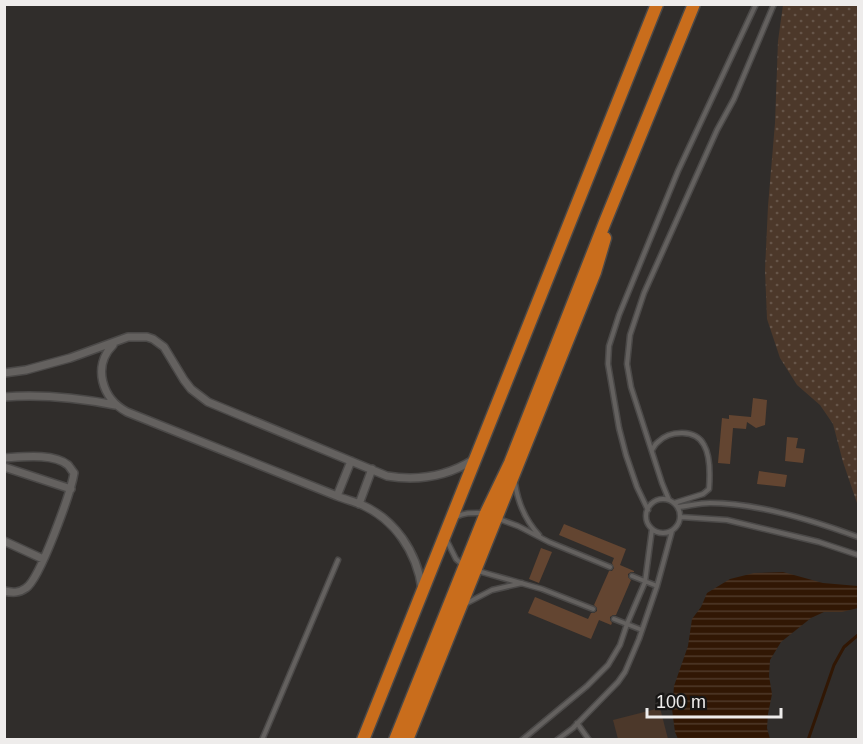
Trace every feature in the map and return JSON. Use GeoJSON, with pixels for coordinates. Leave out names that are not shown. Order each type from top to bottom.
{"type":"FeatureCollection","features":[{"type":"Feature","properties":{"kind":"highway"},"geometry":{"type":"LineString","coordinates":[[363,740],[657,4]]}},
{"type":"Feature","properties":{"kind":"highway"},"geometry":{"type":"LineString","coordinates":[[394,740],[492,515],[510,463],[605,222],[694,4]]}},
{"type":"Feature","properties":{"kind":"highway"},"geometry":{"type":"LineString","coordinates":[[492,515],[514,476],[599,260],[605,239],[605,222]]}},
{"type":"Feature","properties":{"kind":"highway"},"geometry":{"type":"LineString","coordinates":[[407,740],[461,606],[470,568]]}},
{"type":"Feature","properties":{"kind":"street"},"geometry":{"type":"LineString","coordinates":[[4,373],[26,370],[70,358],[128,337],[140,336],[153,339],[164,347],[184,380],[207,402],[387,476],[408,479],[430,477],[454,471],[475,459]]}},
{"type":"Feature","properties":{"kind":"street"},"geometry":{"type":"LineString","coordinates":[[117,341],[105,354],[101,373],[107,394],[116,405],[127,412],[375,512],[400,535],[411,553],[422,592]]}},
{"type":"Feature","properties":{"kind":"street"},"geometry":{"type":"LineString","coordinates":[[4,397],[45,396],[116,405]]}},
{"type":"Feature","properties":{"kind":"street"},"geometry":{"type":"LineString","coordinates":[[4,458],[28,456],[59,460],[69,466],[74,473],[43,559],[28,587],[14,593],[4,591]]}},
{"type":"Feature","properties":{"kind":"street"},"geometry":{"type":"LineString","coordinates":[[337,496],[351,461]]}},
{"type":"Feature","properties":{"kind":"street"},"geometry":{"type":"LineString","coordinates":[[4,467],[70,489]]}},
{"type":"Feature","properties":{"kind":"street"},"geometry":{"type":"LineString","coordinates":[[359,504],[372,469]]}},
{"type":"Feature","properties":{"kind":"street"},"geometry":{"type":"LineString","coordinates":[[4,541],[43,559]]}},
{"type":"Feature","properties":{"kind":"lane"},"geometry":{"type":"LineString","coordinates":[[522,740],[587,686],[608,665],[620,645],[645,582],[652,529],[647,520],[648,510],[633,476],[619,428],[608,364],[609,346],[619,315],[678,171],[756,4]]}},
{"type":"Feature","properties":{"kind":"lane"},"geometry":{"type":"LineString","coordinates":[[669,500],[631,387],[627,364],[630,335],[645,293],[717,130],[734,99],[774,4]]}},
{"type":"Feature","properties":{"kind":"lane"},"geometry":{"type":"LineString","coordinates":[[651,450],[658,441],[670,435],[684,433],[696,435],[704,443],[707,452],[710,489],[676,505]]}},
{"type":"Feature","properties":{"kind":"lane"},"geometry":{"type":"LineString","coordinates":[[514,476],[522,508],[530,524],[542,538]]}},
{"type":"Feature","properties":{"kind":"lane"},"geometry":{"type":"LineString","coordinates":[[557,740],[618,682],[642,630],[672,531],[681,517],[676,505],[669,500],[654,502],[648,510]]}},
{"type":"Feature","properties":{"kind":"lane"},"geometry":{"type":"LineString","coordinates":[[676,505],[709,503],[754,507],[858,537]]}},
{"type":"Feature","properties":{"kind":"lane"},"geometry":{"type":"LineString","coordinates":[[451,520],[462,514],[492,515],[610,567]]}},
{"type":"Feature","properties":{"kind":"lane"},"geometry":{"type":"LineString","coordinates":[[681,517],[727,520],[819,542],[858,555]]}},
{"type":"Feature","properties":{"kind":"lane"},"geometry":{"type":"LineString","coordinates":[[652,529],[662,533],[672,531]]}},
{"type":"Feature","properties":{"kind":"lane"},"geometry":{"type":"LineString","coordinates":[[445,536],[456,559],[470,568],[543,589],[592,609]]}},
{"type":"Feature","properties":{"kind":"lane"},"geometry":{"type":"LineString","coordinates":[[262,740],[338,560]]}},
{"type":"Feature","properties":{"kind":"lane"},"geometry":{"type":"LineString","coordinates":[[632,576],[657,586]]}},
{"type":"Feature","properties":{"kind":"lane"},"geometry":{"type":"LineString","coordinates":[[461,606],[492,590],[524,583]]}},
{"type":"Feature","properties":{"kind":"lane"},"geometry":{"type":"LineString","coordinates":[[614,619],[642,630]]}},
{"type":"Feature","properties":{"kind":"lane"},"geometry":{"type":"LineString","coordinates":[[577,723],[589,740]]}},
{"type":"Feature","properties":{"kind":"shaded area"},"geometry":{"type":"Polygon","coordinates":[[[783,5],[858,5],[858,506],[833,424],[820,405],[797,385],[780,358],[767,319],[765,270],[768,206],[775,123],[778,41],[783,5]]]}},
{"type":"Feature","properties":{"kind":"shaded area"},"geometry":{"type":"Polygon","coordinates":[[[783,572],[823,583],[858,586],[858,608],[842,612],[824,612],[811,618],[781,642],[770,660],[769,676],[772,694],[767,728],[770,739],[678,739],[672,709],[674,686],[688,646],[692,619],[707,593],[730,579],[754,573],[783,572]]]}},
{"type":"Feature","properties":{"kind":"shaded area"},"geometry":{"type":"Polygon","coordinates":[[[660,708],[668,739],[618,739],[613,720],[660,708]]]}},
{"type":"Feature","properties":{"kind":"building"},"geometry":{"type":"Polygon","coordinates":[[[753,398],[767,400],[765,425],[756,428],[747,422],[746,429],[733,428],[730,464],[718,463],[722,418],[729,419],[729,415],[751,417],[753,398]]]}},
{"type":"Feature","properties":{"kind":"building"},"geometry":{"type":"Polygon","coordinates":[[[787,437],[798,438],[796,448],[805,449],[803,463],[785,461],[787,437]]]}},
{"type":"Feature","properties":{"kind":"building"},"geometry":{"type":"Polygon","coordinates":[[[759,471],[787,475],[785,487],[757,484],[759,471]]]}},
{"type":"Feature","properties":{"kind":"building"},"geometry":{"type":"Polygon","coordinates":[[[564,524],[626,549],[620,565],[634,571],[628,574],[631,580],[616,615],[610,617],[611,625],[599,620],[591,639],[528,613],[535,597],[588,619],[591,613],[597,611],[594,605],[609,571],[614,568],[612,563],[614,558],[559,535],[564,524]]]}},
{"type":"Feature","properties":{"kind":"building"},"geometry":{"type":"Polygon","coordinates":[[[541,548],[552,552],[539,583],[529,579],[541,548]]]}},
{"type":"Feature","properties":{"kind":"waterway"},"geometry":{"type":"LineString","coordinates":[[808,740],[834,665],[844,647],[858,635]]}}]}
